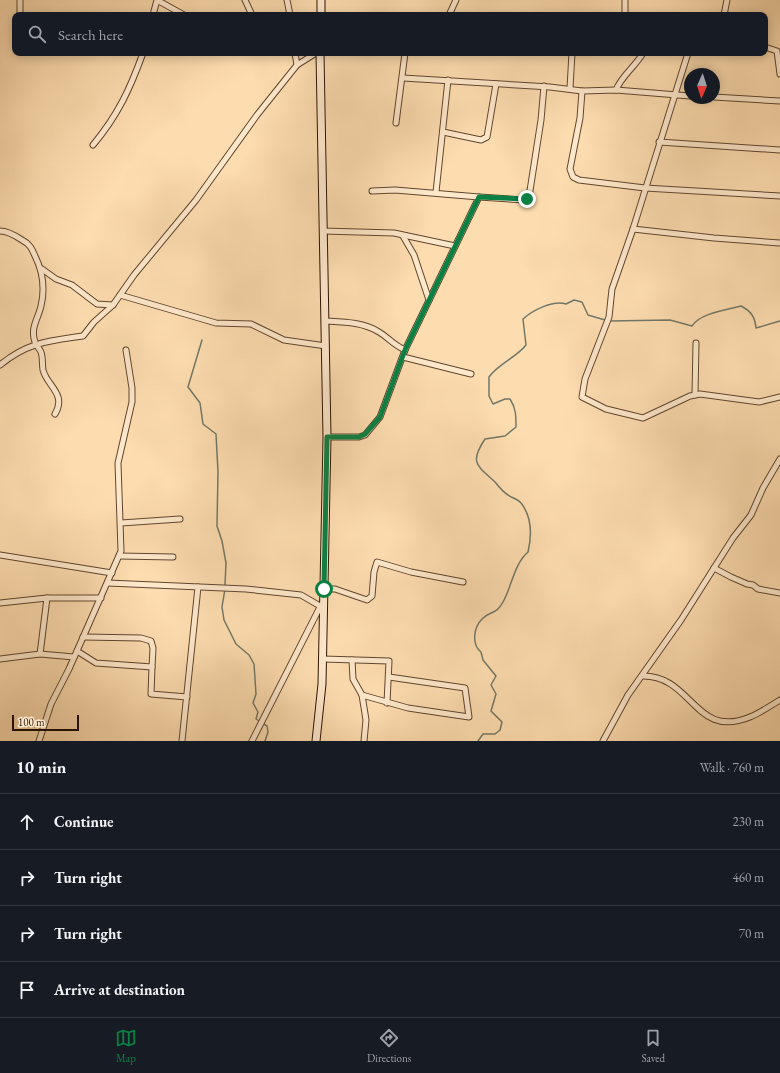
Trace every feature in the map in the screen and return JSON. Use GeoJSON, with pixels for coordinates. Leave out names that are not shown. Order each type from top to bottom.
{"type":"FeatureCollection","features":[{"type":"Feature","properties":{"kind":"main road"},"geometry":{"type":"LineString","coordinates":[[321,0],[321,12]]}},
{"type":"Feature","properties":{"kind":"main road"},"geometry":{"type":"LineString","coordinates":[[316,741],[323,659],[327,437],[320,56]]}},
{"type":"Feature","properties":{"kind":"street"},"geometry":{"type":"LineString","coordinates":[[20,0],[20,12]]}},
{"type":"Feature","properties":{"kind":"street"},"geometry":{"type":"LineString","coordinates":[[154,12],[157,0],[179,12]]}},
{"type":"Feature","properties":{"kind":"street"},"geometry":{"type":"LineString","coordinates":[[245,0],[251,12]]}},
{"type":"Feature","properties":{"kind":"street"},"geometry":{"type":"LineString","coordinates":[[287,0],[289,12]]}},
{"type":"Feature","properties":{"kind":"street"},"geometry":{"type":"LineString","coordinates":[[450,12],[456,0]]}},
{"type":"Feature","properties":{"kind":"street"},"geometry":{"type":"LineString","coordinates":[[625,0],[625,12]]}},
{"type":"Feature","properties":{"kind":"street"},"geometry":{"type":"LineString","coordinates":[[725,12],[727,0]]}},
{"type":"Feature","properties":{"kind":"street"},"geometry":{"type":"LineString","coordinates":[[768,49],[777,51],[780,74]]}},
{"type":"Feature","properties":{"kind":"street"},"geometry":{"type":"LineString","coordinates":[[93,145],[124,101],[134,81],[142,56]]}},
{"type":"Feature","properties":{"kind":"street"},"geometry":{"type":"LineString","coordinates":[[296,56],[297,65]]}},
{"type":"Feature","properties":{"kind":"street"},"geometry":{"type":"LineString","coordinates":[[0,365],[15,352],[35,344],[83,336],[94,322],[113,305],[148,258],[196,200],[257,115],[297,65],[311,56]]}},
{"type":"Feature","properties":{"kind":"street"},"geometry":{"type":"LineString","coordinates":[[396,123],[405,56]]}},
{"type":"Feature","properties":{"kind":"street"},"geometry":{"type":"LineString","coordinates":[[570,88],[572,56]]}},
{"type":"Feature","properties":{"kind":"street"},"geometry":{"type":"LineString","coordinates":[[616,90],[623,76],[634,68],[641,56]]}},
{"type":"Feature","properties":{"kind":"street"},"geometry":{"type":"LineString","coordinates":[[687,56],[633,229],[612,289],[609,317],[585,379],[582,397],[606,409],[643,418],[695,395],[714,395],[759,402],[780,397]]}},
{"type":"Feature","properties":{"kind":"street"},"geometry":{"type":"LineString","coordinates":[[403,78],[544,86],[582,90],[616,90],[684,96]]}},
{"type":"Feature","properties":{"kind":"street"},"geometry":{"type":"LineString","coordinates":[[436,192],[448,80]]}},
{"type":"Feature","properties":{"kind":"street"},"geometry":{"type":"LineString","coordinates":[[443,132],[481,140],[488,137],[496,84]]}},
{"type":"Feature","properties":{"kind":"street"},"geometry":{"type":"LineString","coordinates":[[372,191],[394,190],[436,192],[525,200],[529,197],[541,120],[544,86]]}},
{"type":"Feature","properties":{"kind":"street"},"geometry":{"type":"LineString","coordinates":[[582,90],[580,118],[571,174],[579,180],[645,188],[780,196]]}},
{"type":"Feature","properties":{"kind":"street"},"geometry":{"type":"LineString","coordinates":[[720,97],[780,102]]}},
{"type":"Feature","properties":{"kind":"street"},"geometry":{"type":"LineString","coordinates":[[659,142],[780,150]]}},
{"type":"Feature","properties":{"kind":"street"},"geometry":{"type":"LineString","coordinates":[[327,437],[359,437],[365,434],[380,417],[385,399],[405,350],[479,197]]}},
{"type":"Feature","properties":{"kind":"street"},"geometry":{"type":"LineString","coordinates":[[633,229],[714,238],[780,243]]}},
{"type":"Feature","properties":{"kind":"street"},"geometry":{"type":"LineString","coordinates":[[0,231],[12,234],[30,244],[42,269],[43,291],[41,306],[34,323],[33,334],[35,344],[40,350],[45,374],[56,389],[58,410],[55,414]]}},
{"type":"Feature","properties":{"kind":"street"},"geometry":{"type":"LineString","coordinates":[[323,231],[394,233],[455,246]]}},
{"type":"Feature","properties":{"kind":"street"},"geometry":{"type":"LineString","coordinates":[[403,236],[414,254],[429,300]]}},
{"type":"Feature","properties":{"kind":"street"},"geometry":{"type":"LineString","coordinates":[[42,269],[56,279],[72,285],[97,304],[113,305]]}},
{"type":"Feature","properties":{"kind":"street"},"geometry":{"type":"LineString","coordinates":[[120,295],[216,323],[251,324],[284,340],[326,346]]}},
{"type":"Feature","properties":{"kind":"street"},"geometry":{"type":"LineString","coordinates":[[325,321],[357,324],[378,331],[394,345],[405,350]]}},
{"type":"Feature","properties":{"kind":"street"},"geometry":{"type":"LineString","coordinates":[[695,395],[696,343]]}},
{"type":"Feature","properties":{"kind":"street"},"geometry":{"type":"LineString","coordinates":[[39,741],[51,704],[84,637],[121,550],[118,463],[132,402],[132,388],[126,350]]}},
{"type":"Feature","properties":{"kind":"street"},"geometry":{"type":"LineString","coordinates":[[403,357],[471,374]]}},
{"type":"Feature","properties":{"kind":"street"},"geometry":{"type":"LineString","coordinates":[[603,741],[628,695],[733,538],[751,515],[762,488],[780,459]]}},
{"type":"Feature","properties":{"kind":"street"},"geometry":{"type":"LineString","coordinates":[[121,523],[180,519]]}},
{"type":"Feature","properties":{"kind":"street"},"geometry":{"type":"LineString","coordinates":[[0,555],[112,573]]}},
{"type":"Feature","properties":{"kind":"street"},"geometry":{"type":"LineString","coordinates":[[119,556],[173,557]]}},
{"type":"Feature","properties":{"kind":"street"},"geometry":{"type":"LineString","coordinates":[[324,589],[335,589],[367,600],[372,596],[374,572],[378,562],[411,572],[463,582]]}},
{"type":"Feature","properties":{"kind":"street"},"geometry":{"type":"LineString","coordinates":[[714,568],[731,578],[752,585],[758,589],[780,593]]}},
{"type":"Feature","properties":{"kind":"street"},"geometry":{"type":"LineString","coordinates":[[108,583],[246,589],[301,595],[320,606]]}},
{"type":"Feature","properties":{"kind":"street"},"geometry":{"type":"LineString","coordinates":[[182,741],[198,587]]}},
{"type":"Feature","properties":{"kind":"street"},"geometry":{"type":"LineString","coordinates":[[0,602],[47,598],[101,598]]}},
{"type":"Feature","properties":{"kind":"street"},"geometry":{"type":"LineString","coordinates":[[40,654],[47,598]]}},
{"type":"Feature","properties":{"kind":"street"},"geometry":{"type":"LineString","coordinates":[[252,741],[324,598]]}},
{"type":"Feature","properties":{"kind":"street"},"geometry":{"type":"LineString","coordinates":[[84,637],[141,638],[151,641],[151,694],[187,696]]}},
{"type":"Feature","properties":{"kind":"street"},"geometry":{"type":"LineString","coordinates":[[77,651],[96,663],[152,667]]}},
{"type":"Feature","properties":{"kind":"street"},"geometry":{"type":"LineString","coordinates":[[0,659],[40,654],[74,657]]}},
{"type":"Feature","properties":{"kind":"street"},"geometry":{"type":"LineString","coordinates":[[323,659],[389,661],[387,703]]}},
{"type":"Feature","properties":{"kind":"street"},"geometry":{"type":"LineString","coordinates":[[352,660],[353,679],[362,695],[366,720],[364,741]]}},
{"type":"Feature","properties":{"kind":"street"},"geometry":{"type":"LineString","coordinates":[[642,676],[656,676],[675,686],[707,717],[722,722],[750,717],[780,700]]}},
{"type":"Feature","properties":{"kind":"street"},"geometry":{"type":"LineString","coordinates":[[362,695],[408,708],[469,717],[465,688],[389,677]]}},
{"type":"Feature","properties":{"kind":"waterway"},"geometry":{"type":"LineString","coordinates":[[478,741],[483,734],[495,734],[500,730],[502,722],[491,711],[496,694],[491,685],[496,676],[483,660],[481,652],[476,645],[475,636],[477,626],[479,622],[488,614],[496,611],[503,602],[516,569],[523,557],[528,552],[530,539],[530,526],[525,508],[518,500],[503,491],[477,463],[477,453],[485,439],[505,436],[516,427],[515,412],[510,399],[505,399],[493,404],[489,396],[489,377],[526,345],[523,319],[538,309],[555,303],[566,304],[574,300],[582,302],[588,315],[605,320]]}},
{"type":"Feature","properties":{"kind":"waterway"},"geometry":{"type":"LineString","coordinates":[[609,321],[670,320],[692,326],[707,315],[741,306],[752,315],[756,328],[780,321]]}},
{"type":"Feature","properties":{"kind":"waterway"},"geometry":{"type":"LineString","coordinates":[[202,340],[188,387],[200,403],[203,424],[216,434],[218,472],[217,526],[222,541],[226,563],[225,585]]}},
{"type":"Feature","properties":{"kind":"waterway"},"geometry":{"type":"LineString","coordinates":[[225,589],[222,607],[224,620],[236,644],[249,655],[254,664],[256,694],[253,703],[258,712],[256,719],[259,721]]}},
{"type":"Feature","properties":{"kind":"waterway"},"geometry":{"type":"LineString","coordinates":[[262,723],[267,726],[268,732],[265,741]]}},
{"type":"Feature","properties":{"kind":"route"},"geometry":{"type":"LineString","coordinates":[[324,589],[327,437],[359,437],[365,434],[372,424],[380,417],[385,399],[398,372],[405,350],[451,252],[479,197],[527,199]]}}]}
